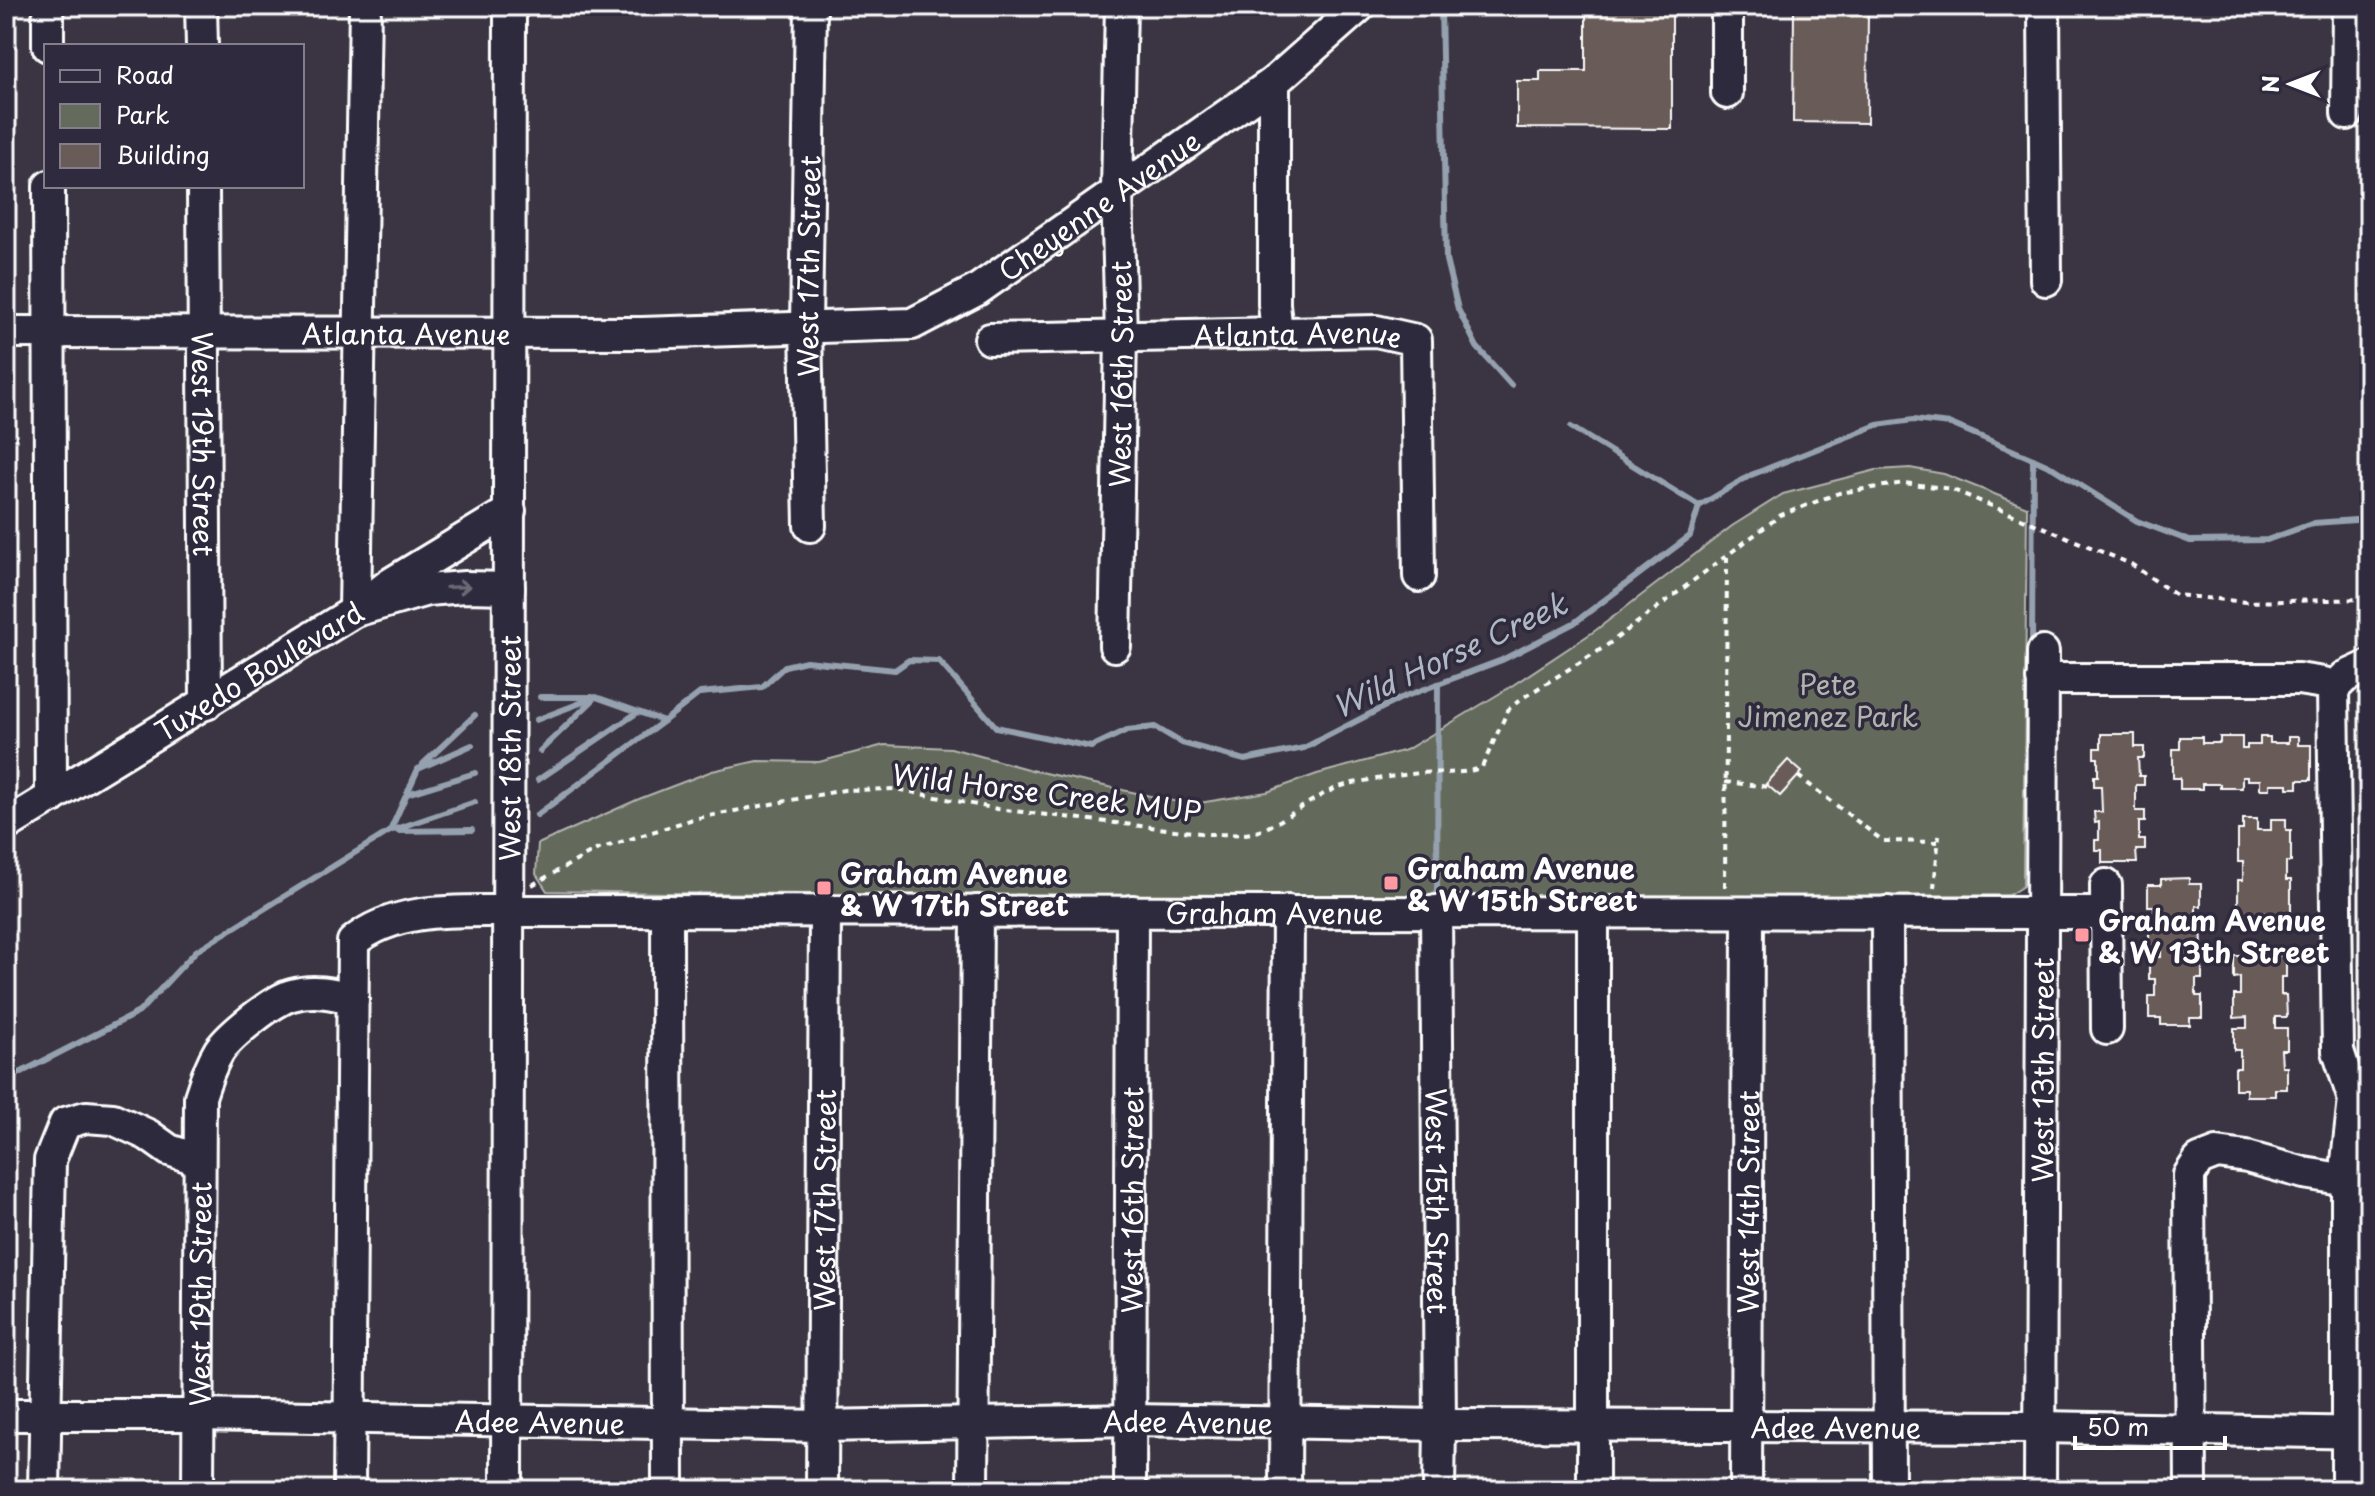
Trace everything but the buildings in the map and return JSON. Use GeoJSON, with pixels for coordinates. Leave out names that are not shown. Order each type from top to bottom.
{"type":"FeatureCollection","features":[{"type":"Feature","properties":{"kind":"street"},"geometry":{"type":"LineString","coordinates":[[201,6],[202,44]]}},
{"type":"Feature","properties":{"kind":"street"},"geometry":{"type":"LineString","coordinates":[[365,6],[355,611],[405,595],[443,588],[509,588]]}},
{"type":"Feature","properties":{"kind":"street","name":"West 18th Street"},"geometry":{"type":"LineString","coordinates":[[507,1490],[510,6]]}},
{"type":"Feature","properties":{"kind":"street","name":"West 17th Street"},"geometry":{"type":"LineString","coordinates":[[810,526],[806,326],[811,6]]}},
{"type":"Feature","properties":{"kind":"street","name":"West 16th Street"},"geometry":{"type":"LineString","coordinates":[[1115,646],[1121,336],[1117,190],[1121,6]]}},
{"type":"Feature","properties":{"kind":"street","name":"Cheyenne Avenue"},"geometry":{"type":"LineString","coordinates":[[806,326],[912,324],[977,290],[1274,82],[1360,6]]}},
{"type":"Feature","properties":{"kind":"street"},"geometry":{"type":"LineString","coordinates":[[1727,6],[1727,93]]}},
{"type":"Feature","properties":{"kind":"street"},"geometry":{"type":"LineString","coordinates":[[2044,6],[2046,280]]}},
{"type":"Feature","properties":{"kind":"street"},"geometry":{"type":"LineString","coordinates":[[2347,114],[2348,6]]}},
{"type":"Feature","properties":{"kind":"street"},"geometry":{"type":"LineString","coordinates":[[1274,82],[1274,304],[1277,333]]}},
{"type":"Feature","properties":{"kind":"street"},"geometry":{"type":"LineString","coordinates":[[49,188],[51,798]]}},
{"type":"Feature","properties":{"kind":"street","name":"West 19th Street"},"geometry":{"type":"LineString","coordinates":[[203,188],[206,704]]}},
{"type":"Feature","properties":{"kind":"street","name":"Atlanta Avenue"},"geometry":{"type":"LineString","coordinates":[[6,332],[642,333],[806,326]]}},
{"type":"Feature","properties":{"kind":"street","name":"Atlanta Avenue"},"geometry":{"type":"LineString","coordinates":[[990,339],[1376,331],[1416,340],[1419,576]]}},
{"type":"Feature","properties":{"kind":"street","name":"Tuxedo Boulevard"},"geometry":{"type":"LineString","coordinates":[[6,825],[206,704],[355,611],[390,584],[510,511]]}},
{"type":"Feature","properties":{"kind":"street","name":"West 13th Street"},"geometry":{"type":"LineString","coordinates":[[2040,1490],[2043,666],[2298,679],[2324,683],[2333,689]]}},
{"type":"Feature","properties":{"kind":"street"},"geometry":{"type":"LineString","coordinates":[[2347,1490],[2358,1433],[2354,1100],[2338,1051],[2333,689],[2345,677],[2369,666]]}},
{"type":"Feature","properties":{"kind":"street","name":"Graham Avenue"},"geometry":{"type":"LineString","coordinates":[[353,999],[353,942],[365,933],[390,921],[508,904],[667,911],[1736,914],[2042,912],[2106,899],[2107,1029]]}},
{"type":"Feature","properties":{"kind":"street"},"geometry":{"type":"LineString","coordinates":[[667,911],[668,1490]]}},
{"type":"Feature","properties":{"kind":"street","name":"West 17th Street"},"geometry":{"type":"LineString","coordinates":[[822,1490],[825,911]]}},
{"type":"Feature","properties":{"kind":"street"},"geometry":{"type":"LineString","coordinates":[[973,1490],[977,911]]}},
{"type":"Feature","properties":{"kind":"street","name":"West 16th Street"},"geometry":{"type":"LineString","coordinates":[[1130,1490],[1132,911]]}},
{"type":"Feature","properties":{"kind":"street"},"geometry":{"type":"LineString","coordinates":[[1285,1490],[1288,911]]}},
{"type":"Feature","properties":{"kind":"street","name":"West 15th Street"},"geometry":{"type":"LineString","coordinates":[[1436,911],[1439,1490]]}},
{"type":"Feature","properties":{"kind":"street"},"geometry":{"type":"LineString","coordinates":[[1593,912],[1593,1490]]}},
{"type":"Feature","properties":{"kind":"street"},"geometry":{"type":"LineString","coordinates":[[1887,912],[1889,1490]]}},
{"type":"Feature","properties":{"kind":"street","name":"West 14th Street"},"geometry":{"type":"LineString","coordinates":[[1736,914],[1746,1490]]}},
{"type":"Feature","properties":{"kind":"street","name":"West 19th Street"},"geometry":{"type":"LineString","coordinates":[[198,1490],[200,1097],[207,1072],[221,1048],[265,1011],[291,995],[326,991],[353,999]]}},
{"type":"Feature","properties":{"kind":"street"},"geometry":{"type":"LineString","coordinates":[[349,1490],[353,999]]}},
{"type":"Feature","properties":{"kind":"street"},"geometry":{"type":"LineString","coordinates":[[44,1490],[50,1160],[65,1123],[86,1117],[113,1119],[148,1135],[169,1150],[199,1160]]}},
{"type":"Feature","properties":{"kind":"street"},"geometry":{"type":"LineString","coordinates":[[2191,1490],[2189,1175],[2199,1160],[2217,1153],[2247,1157],[2354,1191]]}},
{"type":"Feature","properties":{"kind":"street","name":"Adee Avenue"},"geometry":{"type":"LineString","coordinates":[[6,1415],[348,1417],[823,1426],[1132,1420],[1440,1425],[2040,1427],[2358,1433]]}},
{"type":"Feature","properties":{"kind":"path","name":"Wild Horse Creek MUP"},"geometry":{"type":"LineString","coordinates":[[508,904],[596,850],[693,819],[844,790],[896,789],[997,809],[1209,834],[1239,834],[1256,832],[1319,795],[1351,784],[1424,772],[1467,773],[1482,767],[1508,710],[1514,704],[1606,646],[1781,515],[1839,493],[1904,483],[1951,489],[2131,564],[2176,595],[2246,602],[2369,599]]}},
{"type":"Feature","properties":{"kind":"path"},"geometry":{"type":"LineString","coordinates":[[1727,555],[1725,782],[1736,914]]}},
{"type":"Feature","properties":{"kind":"path"},"geometry":{"type":"LineString","coordinates":[[1798,776],[1883,841],[1939,842]]}},
{"type":"Feature","properties":{"kind":"path"},"geometry":{"type":"LineString","coordinates":[[1725,782],[1769,787]]}},
{"type":"Feature","properties":{"kind":"path"},"geometry":{"type":"LineString","coordinates":[[1932,912],[1939,835]]}},
{"type":"Feature","properties":{"kind":"green space","name":"Pete Jimenez Park"},"geometry":{"type":"Polygon","coordinates":[[[1910,468],[1944,474],[2027,507],[2023,886],[2009,895],[1427,898],[669,893],[547,891],[536,874],[538,844],[639,799],[712,771],[757,761],[819,762],[884,745],[951,748],[1031,770],[1173,801],[1199,803],[1267,792],[1317,774],[1406,750],[1596,630],[1732,526],[1783,494],[1876,470],[1910,468]]]}},
{"type":"Feature","properties":{"kind":"waterway"},"geometry":{"type":"LineString","coordinates":[[1441,6],[1446,260],[1458,309],[1477,347],[1511,385]]}},
{"type":"Feature","properties":{"kind":"waterway","name":"Wild Horse Creek"},"geometry":{"type":"LineString","coordinates":[[536,720],[596,697],[664,721],[700,693],[762,687],[785,666],[806,661],[895,670],[909,660],[939,661],[996,727],[1091,747],[1127,730],[1155,727],[1182,743],[1245,760],[1304,748],[1401,698],[1502,660],[1574,623],[1690,536],[1699,506],[1751,475],[1877,425],[1913,420],[1951,424],[2033,459],[2053,468],[2137,521],[2190,541],[2267,540],[2314,523],[2369,519]]}},
{"type":"Feature","properties":{"kind":"waterway"},"geometry":{"type":"LineString","coordinates":[[1571,427],[1699,506]]}},
{"type":"Feature","properties":{"kind":"waterway"},"geometry":{"type":"LineString","coordinates":[[2032,650],[2033,459]]}},
{"type":"Feature","properties":{"kind":"waterway"},"geometry":{"type":"LineString","coordinates":[[1437,904],[1438,684]]}},
{"type":"Feature","properties":{"kind":"waterway","name":"Wild Horse Creek"},"geometry":{"type":"LineString","coordinates":[[540,697],[592,697]]}},
{"type":"Feature","properties":{"kind":"waterway","name":"Wild Horse Creek"},"geometry":{"type":"LineString","coordinates":[[540,751],[592,701]]}},
{"type":"Feature","properties":{"kind":"waterway","name":"Wild Horse Creek"},"geometry":{"type":"LineString","coordinates":[[538,780],[638,712]]}},
{"type":"Feature","properties":{"kind":"waterway","name":"Wild Horse Creek"},"geometry":{"type":"LineString","coordinates":[[423,764],[475,715]]}},
{"type":"Feature","properties":{"kind":"waterway","name":"Wild Horse Creek"},"geometry":{"type":"LineString","coordinates":[[537,815],[664,721]]}},
{"type":"Feature","properties":{"kind":"waterway","name":"Wild Horse Creek"},"geometry":{"type":"LineString","coordinates":[[6,1080],[139,1012],[196,951],[390,831],[418,769],[472,745]]}},
{"type":"Feature","properties":{"kind":"waterway","name":"Wild Horse Creek"},"geometry":{"type":"LineString","coordinates":[[407,794],[475,773]]}},
{"type":"Feature","properties":{"kind":"waterway","name":"Wild Horse Creek"},"geometry":{"type":"LineString","coordinates":[[390,831],[475,802]]}},
{"type":"Feature","properties":{"kind":"waterway","name":"Wild Horse Creek"},"geometry":{"type":"LineString","coordinates":[[398,831],[472,830]]}},
{"type":"Feature","properties":{"kind":"place","name":"Graham Avenue & W 15th Street"},"geometry":{"type":"Point","coordinates":[1391,883]}},
{"type":"Feature","properties":{"kind":"place","name":"Graham Avenue & W 17th Street"},"geometry":{"type":"Point","coordinates":[824,888]}},
{"type":"Feature","properties":{"kind":"place","name":"Graham Avenue & W 13th Street"},"geometry":{"type":"Point","coordinates":[2082,935]}}]}
